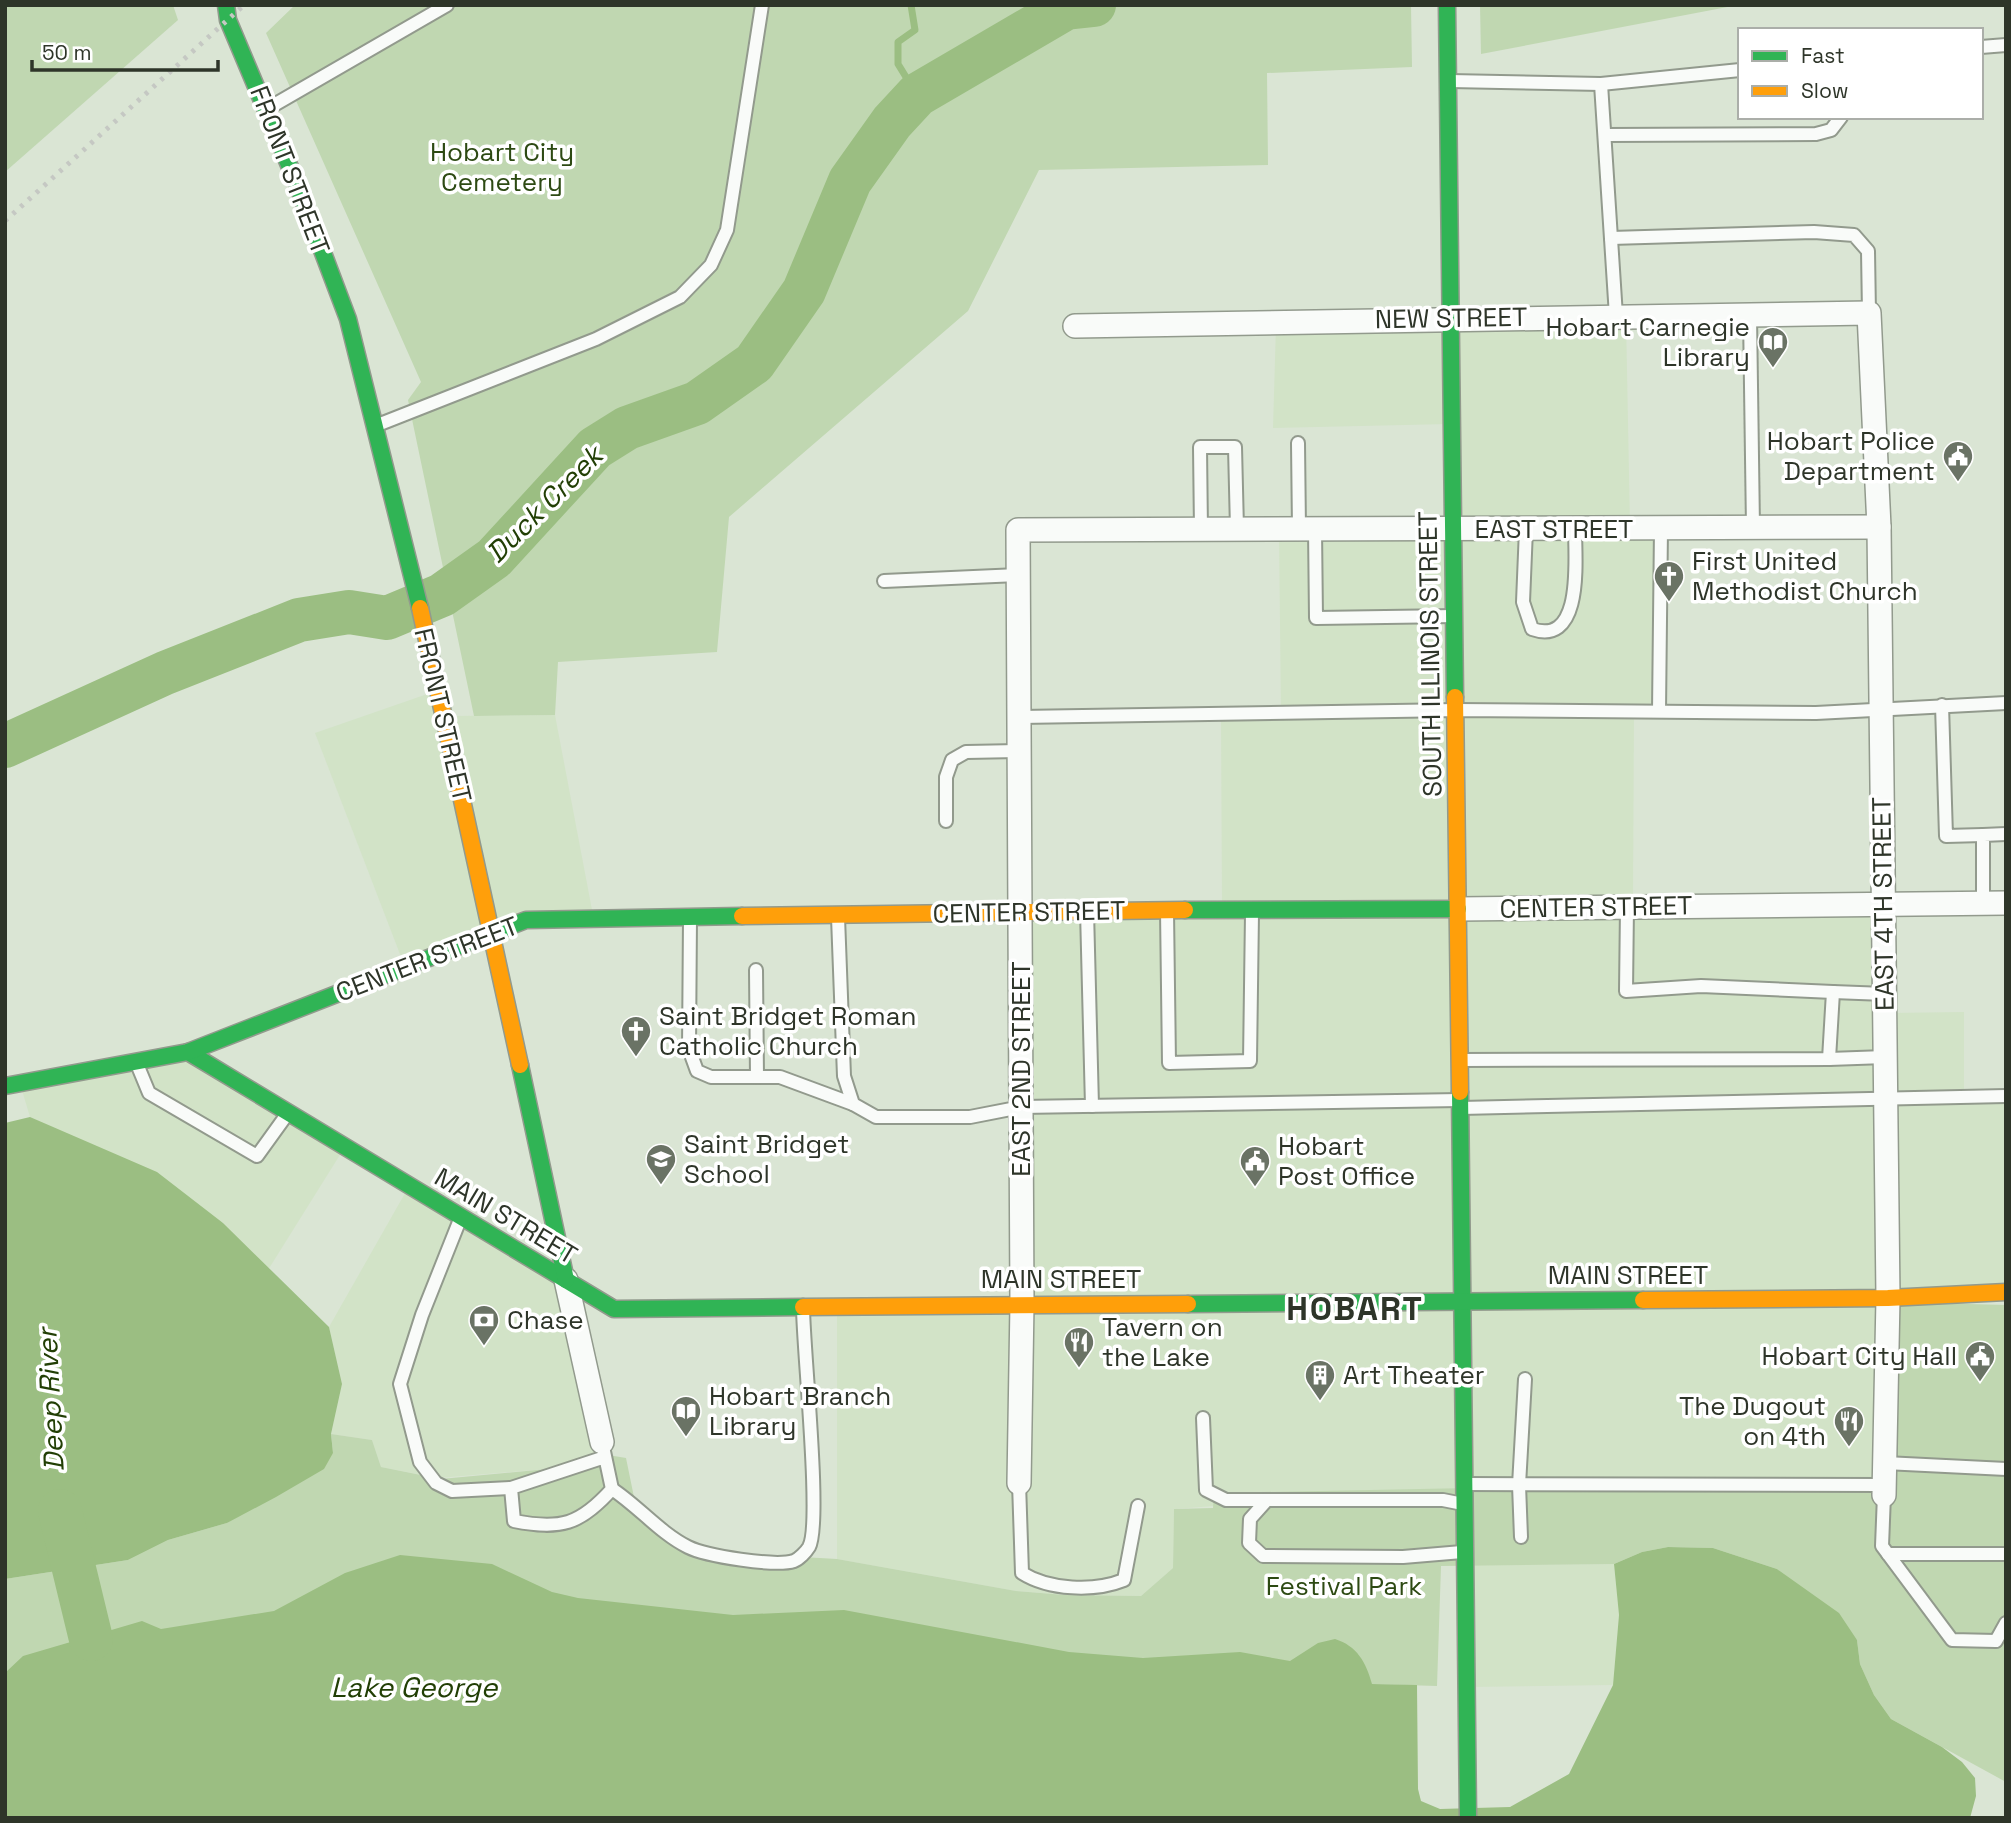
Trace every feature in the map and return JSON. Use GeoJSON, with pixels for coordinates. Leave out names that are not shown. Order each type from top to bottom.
{"type":"FeatureCollection","features":[{"type":"Feature","properties":{"kind":"street","name":"FRONT STREET"},"geometry":{"type":"LineString","coordinates":[[226,5],[228,20],[267,109],[348,318],[432,657],[603,1450]]}},
{"type":"Feature","properties":{"kind":"street","name":"SOUTH ILLINOIS STREET"},"geometry":{"type":"LineString","coordinates":[[1447,5],[1468,1818]]}},
{"type":"Feature","properties":{"kind":"street","name":"NEW STREET"},"geometry":{"type":"LineString","coordinates":[[1074,326],[1869,313]]}},
{"type":"Feature","properties":{"kind":"street","name":"EAST 4TH STREET"},"geometry":{"type":"LineString","coordinates":[[1869,313],[1880,527],[1879,710],[1888,1298],[1884,1481]]}},
{"type":"Feature","properties":{"kind":"street","name":"EAST STREET"},"geometry":{"type":"LineString","coordinates":[[1018,530],[1880,527]]}},
{"type":"Feature","properties":{"kind":"street","name":"EAST 2ND STREET"},"geometry":{"type":"LineString","coordinates":[[1018,530],[1022,1304],[1019,1483]]}},
{"type":"Feature","properties":{"kind":"street","name":"CENTER STREET"},"geometry":{"type":"LineString","coordinates":[[5,1086],[78,1070],[188,1052],[526,920],[1021,911],[1994,903]]}},
{"type":"Feature","properties":{"kind":"street","name":"MAIN STREET"},"geometry":{"type":"LineString","coordinates":[[188,1052],[614,1309],[1888,1298],[2006,1292]]}},
{"type":"Feature","properties":{"kind":"lane"},"geometry":{"type":"LineString","coordinates":[[267,109],[447,5]]}},
{"type":"Feature","properties":{"kind":"lane"},"geometry":{"type":"LineString","coordinates":[[374,426],[596,339],[680,297],[711,265],[727,230],[762,5]]}},
{"type":"Feature","properties":{"kind":"lane"},"geometry":{"type":"LineString","coordinates":[[1983,47],[2006,45]]}},
{"type":"Feature","properties":{"kind":"lane"},"geometry":{"type":"LineString","coordinates":[[1448,81],[1601,83],[1738,70]]}},
{"type":"Feature","properties":{"kind":"lane"},"geometry":{"type":"LineString","coordinates":[[1601,83],[1616,316]]}},
{"type":"Feature","properties":{"kind":"lane"},"geometry":{"type":"LineString","coordinates":[[1605,135],[1816,134],[1831,130],[1839,119]]}},
{"type":"Feature","properties":{"kind":"lane"},"geometry":{"type":"LineString","coordinates":[[1611,237],[1814,232],[1854,235],[1868,251],[1869,313]]}},
{"type":"Feature","properties":{"kind":"lane"},"geometry":{"type":"LineString","coordinates":[[1750,315],[1753,528]]}},
{"type":"Feature","properties":{"kind":"lane"},"geometry":{"type":"LineString","coordinates":[[1298,443],[1315,618],[1455,616]]}},
{"type":"Feature","properties":{"kind":"lane"},"geometry":{"type":"LineString","coordinates":[[1201,530],[1200,447],[1235,447],[1237,529]]}},
{"type":"Feature","properties":{"kind":"lane"},"geometry":{"type":"LineString","coordinates":[[1526,528],[1524,602],[1532,629],[1544,633],[1554,631],[1563,623],[1570,609],[1574,593],[1575,529]]}},
{"type":"Feature","properties":{"kind":"lane"},"geometry":{"type":"LineString","coordinates":[[1659,710],[1661,528]]}},
{"type":"Feature","properties":{"kind":"lane"},"geometry":{"type":"LineString","coordinates":[[884,581],[1019,575]]}},
{"type":"Feature","properties":{"kind":"lane"},"geometry":{"type":"LineString","coordinates":[[1020,717],[1456,710],[1816,713],[2006,703]]}},
{"type":"Feature","properties":{"kind":"lane"},"geometry":{"type":"LineString","coordinates":[[1942,705],[1946,836],[2006,834]]}},
{"type":"Feature","properties":{"kind":"lane"},"geometry":{"type":"LineString","coordinates":[[946,821],[946,777],[952,760],[966,752],[1020,751]]}},
{"type":"Feature","properties":{"kind":"lane"},"geometry":{"type":"LineString","coordinates":[[1983,835],[1994,903]]}},
{"type":"Feature","properties":{"kind":"lane"},"geometry":{"type":"LineString","coordinates":[[1627,907],[1626,991],[1701,986],[1885,994]]}},
{"type":"Feature","properties":{"kind":"lane"},"geometry":{"type":"LineString","coordinates":[[1167,910],[1169,1063],[1250,1060],[1252,910]]}},
{"type":"Feature","properties":{"kind":"lane"},"geometry":{"type":"LineString","coordinates":[[1087,911],[1092,1106]]}},
{"type":"Feature","properties":{"kind":"lane"},"geometry":{"type":"LineString","coordinates":[[837,914],[844,1076],[853,1104]]}},
{"type":"Feature","properties":{"kind":"lane"},"geometry":{"type":"LineString","coordinates":[[690,917],[690,1049],[697,1071],[711,1077],[780,1077],[853,1104],[876,1117],[970,1116],[1021,1107],[2006,1096]]}},
{"type":"Feature","properties":{"kind":"lane"},"geometry":{"type":"LineString","coordinates":[[756,970],[757,1077]]}},
{"type":"Feature","properties":{"kind":"lane"},"geometry":{"type":"LineString","coordinates":[[1829,1059],[1833,992]]}},
{"type":"Feature","properties":{"kind":"lane"},"geometry":{"type":"LineString","coordinates":[[1460,1060],[1885,1057]]}},
{"type":"Feature","properties":{"kind":"lane"},"geometry":{"type":"LineString","coordinates":[[136,1061],[149,1093],[257,1156],[289,1113]]}},
{"type":"Feature","properties":{"kind":"lane"},"geometry":{"type":"LineString","coordinates":[[461,1217],[422,1315],[400,1384],[420,1462],[436,1483],[452,1491],[511,1488],[603,1450],[612,1489],[689,1548],[730,1557],[795,1561],[811,1545],[813,1490],[803,1307]]}},
{"type":"Feature","properties":{"kind":"lane"},"geometry":{"type":"LineString","coordinates":[[1521,1537],[1519,1485],[1525,1379]]}},
{"type":"Feature","properties":{"kind":"lane"},"geometry":{"type":"LineString","coordinates":[[1203,1419],[1206,1490],[1226,1500],[1443,1500],[1464,1504]]}},
{"type":"Feature","properties":{"kind":"lane"},"geometry":{"type":"LineString","coordinates":[[1464,1485],[1884,1481],[2006,1469]]}},
{"type":"Feature","properties":{"kind":"lane"},"geometry":{"type":"LineString","coordinates":[[1884,1481],[1882,1546],[1952,1640],[1997,1641],[2006,1623]]}},
{"type":"Feature","properties":{"kind":"lane"},"geometry":{"type":"LineString","coordinates":[[1019,1483],[1022,1573],[1040,1584],[1107,1587],[1124,1580],[1138,1506]]}},
{"type":"Feature","properties":{"kind":"lane"},"geometry":{"type":"LineString","coordinates":[[511,1488],[514,1521],[550,1528],[592,1512],[612,1489]]}},
{"type":"Feature","properties":{"kind":"lane"},"geometry":{"type":"LineString","coordinates":[[1267,1500],[1250,1519],[1249,1543],[1263,1556],[1403,1557],[1464,1552]]}},
{"type":"Feature","properties":{"kind":"lane"},"geometry":{"type":"LineString","coordinates":[[1888,1553],[2006,1554]]}},
{"type":"Feature","properties":{"kind":"shaded area"},"geometry":{"type":"Polygon","coordinates":[[[1626,318],[1630,526],[1456,527],[1453,320],[1626,318]]]}},
{"type":"Feature","properties":{"kind":"shaded area"},"geometry":{"type":"Polygon","coordinates":[[[1448,320],[1449,424],[1273,428],[1276,325],[1448,320]]]}},
{"type":"Feature","properties":{"kind":"shaded area"},"geometry":{"type":"Polygon","coordinates":[[[1452,530],[1453,906],[1222,907],[1221,717],[1281,715],[1279,531],[1452,530]]]}},
{"type":"Feature","properties":{"kind":"shaded area"},"geometry":{"type":"Polygon","coordinates":[[[1658,531],[1656,708],[1458,707],[1457,532],[1658,531]]]}},
{"type":"Feature","properties":{"kind":"shaded area"},"geometry":{"type":"Polygon","coordinates":[[[436,691],[487,931],[403,962],[315,733],[436,691]]]}},
{"type":"Feature","properties":{"kind":"shaded area"},"geometry":{"type":"Polygon","coordinates":[[[1458,712],[1634,713],[1633,904],[1462,905],[1458,712]]]}},
{"type":"Feature","properties":{"kind":"shaded area"},"geometry":{"type":"Polygon","coordinates":[[[555,715],[593,915],[493,929],[447,716],[555,715]]]}},
{"type":"Feature","properties":{"kind":"shaded area"},"geometry":{"type":"Polygon","coordinates":[[[1881,907],[1887,1013],[1964,1012],[1964,1102],[2006,1102],[2006,1289],[1025,1301],[1024,914],[1881,907]]]}},
{"type":"Feature","properties":{"kind":"shaded area"},"geometry":{"type":"Polygon","coordinates":[[[188,1056],[343,1150],[268,1270],[223,1223],[87,1144],[30,1117],[21,1087],[188,1056]]]}},
{"type":"Feature","properties":{"kind":"shaded area"},"geometry":{"type":"Polygon","coordinates":[[[408,1188],[561,1281],[602,1454],[558,1468],[438,1478],[381,1467],[372,1440],[331,1434],[342,1384],[329,1327],[408,1188]]]}},
{"type":"Feature","properties":{"kind":"shaded area"},"geometry":{"type":"Polygon","coordinates":[[[1893,1302],[1889,1489],[1469,1488],[1468,1305],[1893,1302]]]}},
{"type":"Feature","properties":{"kind":"shaded area"},"geometry":{"type":"Polygon","coordinates":[[[1460,1305],[1461,1488],[1174,1509],[1173,1568],[1141,1596],[1016,1591],[837,1559],[837,1309],[1460,1305]]]}},
{"type":"Feature","properties":{"kind":"shaded area"},"geometry":{"type":"Polygon","coordinates":[[[1614,1564],[1619,1615],[1613,1685],[1468,1687],[1468,1565],[1614,1564]]]}},
{"type":"Feature","properties":{"kind":"green space"},"geometry":{"type":"Polygon","coordinates":[[[5,5],[173,5],[178,20],[5,172],[5,5]]]}},
{"type":"Feature","properties":{"kind":"green space","name":"Hobart City Cemetery"},"geometry":{"type":"Polygon","coordinates":[[[295,5],[1411,5],[1412,67],[1267,73],[1268,165],[1039,170],[968,311],[729,517],[717,652],[558,662],[555,715],[474,716],[408,400],[421,382],[266,33],[295,5]]]}},
{"type":"Feature","properties":{"kind":"green space"},"geometry":{"type":"Polygon","coordinates":[[[1480,5],[1738,5],[1481,54],[1480,5]]]}},
{"type":"Feature","properties":{"kind":"green space","name":"Festival Park"},"geometry":{"type":"Polygon","coordinates":[[[1893,1302],[2006,1305],[2006,1782],[1891,1719],[1874,1695],[1860,1664],[1857,1640],[1777,1569],[1713,1548],[1668,1547],[1642,1552],[1614,1564],[1441,1566],[1437,1686],[1372,1684],[5,1708],[5,1579],[128,1560],[168,1540],[227,1523],[333,1453],[331,1434],[372,1440],[381,1467],[441,1479],[558,1468],[602,1454],[626,1458],[635,1502],[692,1546],[750,1554],[837,1559],[1016,1591],[1141,1596],[1173,1568],[1174,1509],[1213,1508],[1214,1493],[1469,1488],[1889,1489],[1893,1302]]]}},
{"type":"Feature","properties":{"kind":"water"},"geometry":{"type":"Polygon","coordinates":[[[30,1117],[157,1172],[223,1223],[329,1327],[342,1384],[331,1434],[333,1453],[324,1469],[276,1497],[227,1523],[168,1540],[128,1560],[5,1579],[5,1123],[30,1117]]]}},
{"type":"Feature","properties":{"kind":"water","name":"Lake George"},"geometry":{"type":"Polygon","coordinates":[[[1668,1547],[1713,1548],[1777,1569],[1839,1613],[1857,1640],[1860,1664],[1874,1695],[1891,1719],[1942,1747],[1962,1762],[1975,1778],[1976,1796],[1970,1818],[5,1818],[5,1673],[23,1656],[142,1621],[161,1629],[274,1611],[345,1573],[400,1555],[492,1564],[552,1592],[578,1598],[733,1615],[844,1610],[1069,1652],[1143,1658],[1240,1652],[1290,1661],[1318,1643],[1335,1639],[1360,1656],[1372,1684],[1417,1685],[1418,1789],[1421,1801],[1440,1809],[1510,1807],[1569,1774],[1613,1685],[1619,1615],[1614,1564],[1642,1552],[1668,1547]]]}},
{"type":"Feature","properties":{"kind":"waterway"},"geometry":{"type":"LineString","coordinates":[[911,5],[915,30],[898,42],[898,64],[917,95]]}},
{"type":"Feature","properties":{"kind":"waterway","name":"Duck Creek"},"geometry":{"type":"LineString","coordinates":[[5,746],[165,673],[299,620],[349,612],[387,618],[442,595],[494,558],[595,448],[627,428],[697,403],[754,363],[804,291],[850,181],[892,122],[917,95],[1066,8],[1094,5]]}},
{"type":"Feature","properties":{"kind":"waterway","name":"Deep River"},"geometry":{"type":"LineString","coordinates":[[60,1511],[91,1639]]}},
{"type":"Feature","properties":{"kind":"railway"},"geometry":{"type":"LineString","coordinates":[[5,221],[244,5]]}},
{"type":"Feature","properties":{"kind":"traffic: fast"},"geometry":{"type":"LineString","coordinates":[[226,5],[228,20],[297,184],[348,319],[420,608]]}},
{"type":"Feature","properties":{"kind":"traffic: fast"},"geometry":{"type":"LineString","coordinates":[[1447,5],[1455,697]]}},
{"type":"Feature","properties":{"kind":"traffic: fast"},"geometry":{"type":"LineString","coordinates":[[1185,910],[1458,909]]}},
{"type":"Feature","properties":{"kind":"traffic: fast"},"geometry":{"type":"LineString","coordinates":[[5,1086],[188,1052],[526,920],[742,916]]}},
{"type":"Feature","properties":{"kind":"traffic: fast"},"geometry":{"type":"LineString","coordinates":[[188,1052],[614,1309],[803,1307]]}},
{"type":"Feature","properties":{"kind":"traffic: fast"},"geometry":{"type":"LineString","coordinates":[[520,1065],[566,1280]]}},
{"type":"Feature","properties":{"kind":"traffic: fast"},"geometry":{"type":"LineString","coordinates":[[1460,1092],[1468,1818]]}},
{"type":"Feature","properties":{"kind":"traffic: fast"},"geometry":{"type":"LineString","coordinates":[[1188,1304],[1643,1300]]}},
{"type":"Feature","properties":{"kind":"traffic: slow"},"geometry":{"type":"LineString","coordinates":[[420,608],[520,1065]]}},
{"type":"Feature","properties":{"kind":"traffic: slow"},"geometry":{"type":"LineString","coordinates":[[1455,697],[1460,1092]]}},
{"type":"Feature","properties":{"kind":"traffic: slow"},"geometry":{"type":"LineString","coordinates":[[742,916],[1185,910]]}},
{"type":"Feature","properties":{"kind":"traffic: slow"},"geometry":{"type":"LineString","coordinates":[[1643,1300],[1888,1298],[2006,1292]]}},
{"type":"Feature","properties":{"kind":"traffic: slow"},"geometry":{"type":"LineString","coordinates":[[803,1307],[1188,1304]]}},
{"type":"Feature","properties":{"kind":"place","name":"Hobart Carnegie Library"},"geometry":{"type":"Point","coordinates":[1773,369]}},
{"type":"Feature","properties":{"kind":"place","name":"Hobart Police Department"},"geometry":{"type":"Point","coordinates":[1958,483]}},
{"type":"Feature","properties":{"kind":"place","name":"First United Methodist Church"},"geometry":{"type":"Point","coordinates":[1669,603]}},
{"type":"Feature","properties":{"kind":"place","name":"Saint Bridget Roman Catholic Church"},"geometry":{"type":"Point","coordinates":[636,1058]}},
{"type":"Feature","properties":{"kind":"place","name":"Saint Bridget School"},"geometry":{"type":"Point","coordinates":[661,1186]}},
{"type":"Feature","properties":{"kind":"place","name":"Hobart Post Office"},"geometry":{"type":"Point","coordinates":[1255,1188]}},
{"type":"Feature","properties":{"kind":"place","name":"Chase"},"geometry":{"type":"Point","coordinates":[484,1347]}},
{"type":"Feature","properties":{"kind":"place","name":"Tavern on the Lake"},"geometry":{"type":"Point","coordinates":[1079,1369]}},
{"type":"Feature","properties":{"kind":"place","name":"Hobart City Hall"},"geometry":{"type":"Point","coordinates":[1980,1383]}},
{"type":"Feature","properties":{"kind":"place","name":"Art Theater"},"geometry":{"type":"Point","coordinates":[1320,1402]}},
{"type":"Feature","properties":{"kind":"place","name":"Hobart Branch Library"},"geometry":{"type":"Point","coordinates":[686,1438]}},
{"type":"Feature","properties":{"kind":"place","name":"The Dugout on 4th"},"geometry":{"type":"Point","coordinates":[1849,1448]}},
{"type":"Feature","properties":{"kind":"district","name":"HOBART"},"geometry":{"type":"Point","coordinates":[1355,1308]}}]}
